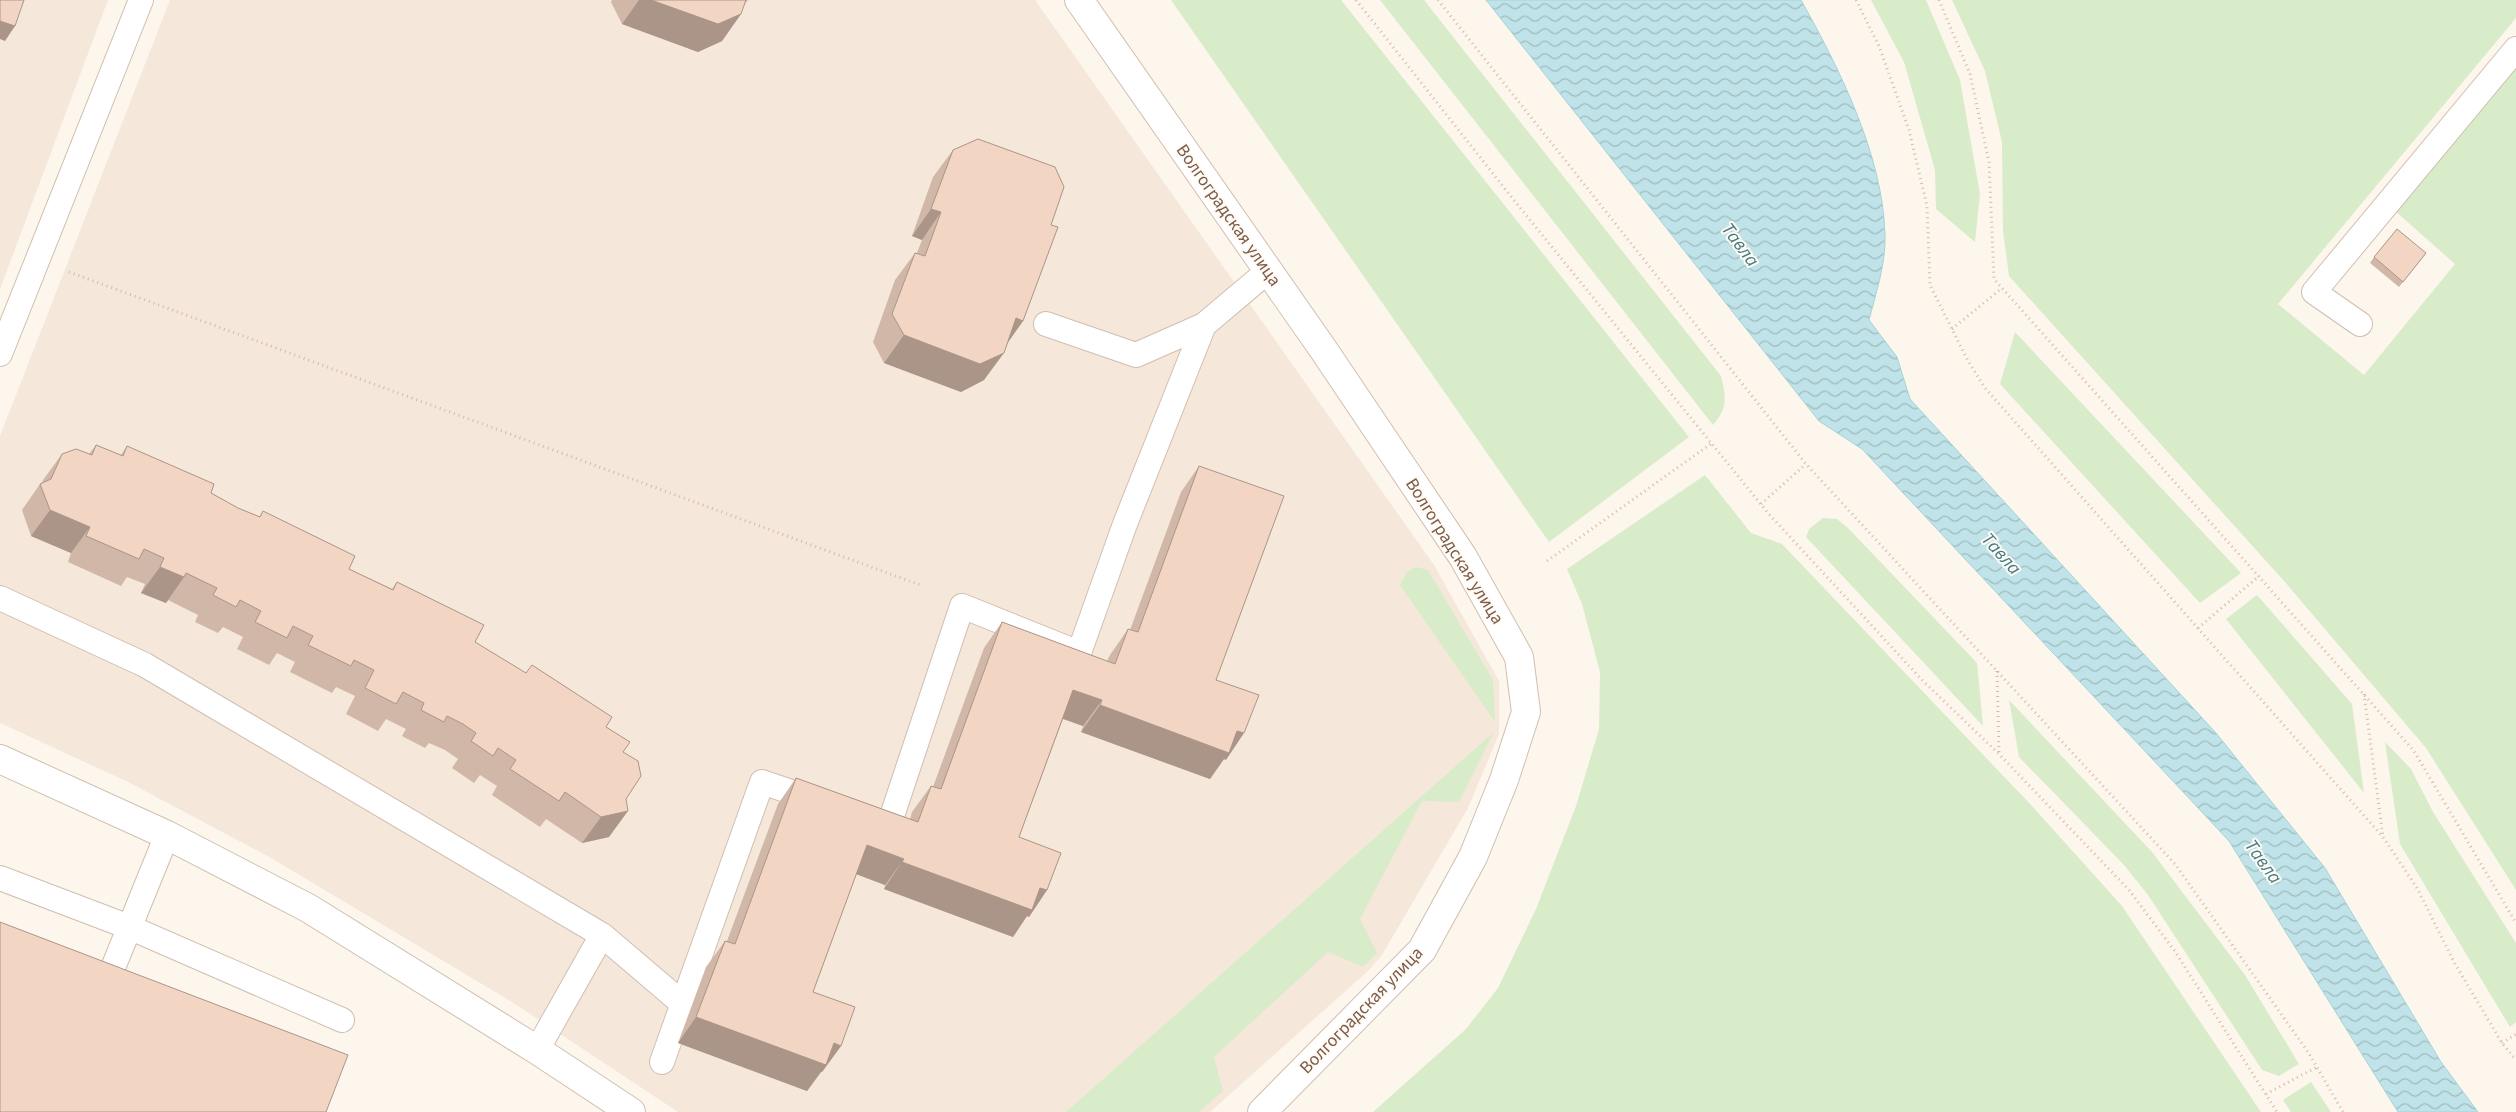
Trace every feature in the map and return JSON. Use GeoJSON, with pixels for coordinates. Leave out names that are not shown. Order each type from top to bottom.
{"type":"FeatureCollection","features":[{"type":"Feature","properties":{"kind":"street","name":"Волгоградская улица"},"geometry":{"type":"LineString","coordinates":[[1079,0],[1268,271],[1463,557],[1519,657],[1526,712],[1504,780],[1474,857],[1422,950],[1262,1112]]}},
{"type":"Feature","properties":{"kind":"street"},"geometry":{"type":"LineString","coordinates":[[0,759],[167,835],[308,908],[537,1050],[631,1112]]}},
{"type":"Feature","properties":{"kind":"lane"},"geometry":{"type":"LineString","coordinates":[[0,354],[141,0]]}},
{"type":"Feature","properties":{"kind":"lane"},"geometry":{"type":"LineString","coordinates":[[2360,324],[2314,292],[2516,49]]}},
{"type":"Feature","properties":{"kind":"lane"},"geometry":{"type":"LineString","coordinates":[[1046,324],[1136,355],[1204,325],[1268,271]]}},
{"type":"Feature","properties":{"kind":"lane"},"geometry":{"type":"LineString","coordinates":[[662,1062],[762,782],[889,825],[962,606],[1079,653],[1125,524],[1204,325]]}},
{"type":"Feature","properties":{"kind":"lane"},"geometry":{"type":"LineString","coordinates":[[0,598],[145,665],[602,935],[683,1004]]}},
{"type":"Feature","properties":{"kind":"lane"},"geometry":{"type":"LineString","coordinates":[[106,985],[167,835]]}},
{"type":"Feature","properties":{"kind":"lane"},"geometry":{"type":"LineString","coordinates":[[0,878],[129,927],[342,1020]]}},
{"type":"Feature","properties":{"kind":"lane"},"geometry":{"type":"LineString","coordinates":[[537,1050],[602,935]]}},
{"type":"Feature","properties":{"kind":"path"},"geometry":{"type":"LineString","coordinates":[[1356,0],[1582,284],[1761,504],[1924,681],[1999,754],[2129,890],[2174,950],[2277,1112]]}},
{"type":"Feature","properties":{"kind":"path"},"geometry":{"type":"LineString","coordinates":[[1438,0],[1806,464],[2176,864],[2237,949],[2317,1067],[2344,1112]]}},
{"type":"Feature","properties":{"kind":"path"},"geometry":{"type":"LineString","coordinates":[[1856,0],[1879,46],[1909,130],[1927,206],[1930,284],[1984,388],[2383,837],[2417,888],[2454,964],[2502,1043],[2516,1060]]}},
{"type":"Feature","properties":{"kind":"path"},"geometry":{"type":"LineString","coordinates":[[1939,0],[1970,74],[1989,162],[1994,279],[2414,751],[2516,923]]}},
{"type":"Feature","properties":{"kind":"path"},"geometry":{"type":"LineString","coordinates":[[37,260],[923,586]]}},
{"type":"Feature","properties":{"kind":"path"},"geometry":{"type":"LineString","coordinates":[[1952,329],[2002,288]]}},
{"type":"Feature","properties":{"kind":"path"},"geometry":{"type":"LineString","coordinates":[[1547,562],[1712,444]]}},
{"type":"Feature","properties":{"kind":"path"},"geometry":{"type":"LineString","coordinates":[[1761,504],[1806,464]]}},
{"type":"Feature","properties":{"kind":"path"},"geometry":{"type":"LineString","coordinates":[[2198,628],[2259,576]]}},
{"type":"Feature","properties":{"kind":"path"},"geometry":{"type":"LineString","coordinates":[[1997,671],[1999,754]]}},
{"type":"Feature","properties":{"kind":"path"},"geometry":{"type":"LineString","coordinates":[[2364,694],[2383,837]]}},
{"type":"Feature","properties":{"kind":"path"},"geometry":{"type":"LineString","coordinates":[[2502,1043],[2516,1034]]}},
{"type":"Feature","properties":{"kind":"path"},"geometry":{"type":"LineString","coordinates":[[2266,1094],[2317,1067]]}},
{"type":"Feature","properties":{"kind":"shaded area"},"geometry":{"type":"Polygon","coordinates":[[[0,0],[108,0],[0,289],[0,0]]]}},
{"type":"Feature","properties":{"kind":"shaded area"},"geometry":{"type":"Polygon","coordinates":[[[170,0],[1035,0],[1434,565],[1499,681],[1499,734],[1468,808],[1382,955],[1368,971],[1210,1112],[678,1112],[512,1002],[271,858],[128,782],[0,723],[0,436],[170,0]]]}},
{"type":"Feature","properties":{"kind":"green space"},"geometry":{"type":"Polygon","coordinates":[[[1171,0],[1341,0],[1689,437],[1549,542],[1171,0]]]}},
{"type":"Feature","properties":{"kind":"green space"},"geometry":{"type":"Polygon","coordinates":[[[1380,0],[1424,0],[1721,376],[1725,402],[1718,419],[1713,425],[1380,0]]]}},
{"type":"Feature","properties":{"kind":"green space"},"geometry":{"type":"Polygon","coordinates":[[[1871,0],[1926,0],[1960,80],[1980,194],[1975,242],[1936,209],[1935,170],[1904,62],[1871,0]]]}},
{"type":"Feature","properties":{"kind":"green space"},"geometry":{"type":"Polygon","coordinates":[[[1952,0],[2516,0],[2516,18],[2278,304],[2364,375],[2455,264],[2394,210],[2516,65],[2516,890],[2426,748],[2285,582],[2009,276],[2003,231],[2002,142],[1985,71],[1952,0]]]}},
{"type":"Feature","properties":{"kind":"green space"},"geometry":{"type":"Polygon","coordinates":[[[2015,332],[2241,573],[2200,603],[2000,384],[2015,332]]]}},
{"type":"Feature","properties":{"kind":"green space"},"geometry":{"type":"Polygon","coordinates":[[[1705,475],[1751,533],[1782,544],[2032,806],[2122,906],[2261,1112],[1373,1112],[1466,1029],[1498,988],[1536,909],[1576,806],[1599,729],[1600,672],[1582,604],[1567,569],[1705,475]]]}},
{"type":"Feature","properties":{"kind":"green space"},"geometry":{"type":"Polygon","coordinates":[[[1823,518],[1837,519],[1848,528],[1977,663],[1983,726],[1806,537],[1809,529],[1823,518]]]}},
{"type":"Feature","properties":{"kind":"green space"},"geometry":{"type":"Polygon","coordinates":[[[1416,567],[1428,570],[1493,680],[1495,722],[1400,585],[1407,572],[1416,567]]]}},
{"type":"Feature","properties":{"kind":"green space"},"geometry":{"type":"Polygon","coordinates":[[[2257,595],[2352,704],[2364,793],[2226,619],[2257,595]]]}},
{"type":"Feature","properties":{"kind":"green space"},"geometry":{"type":"Polygon","coordinates":[[[2009,700],[2152,852],[2245,975],[2299,1064],[2279,1076],[2262,1070],[2148,895],[2124,865],[2019,757],[2009,700]]]}},
{"type":"Feature","properties":{"kind":"green space"},"geometry":{"type":"Polygon","coordinates":[[[1494,732],[1459,802],[1422,801],[1360,919],[1377,953],[1363,967],[1328,952],[1214,1057],[1223,1091],[1199,1112],[1066,1112],[1494,732]]]}},
{"type":"Feature","properties":{"kind":"green space"},"geometry":{"type":"Polygon","coordinates":[[[2385,742],[2411,769],[2433,812],[2516,943],[2516,1022],[2510,1027],[2400,844],[2385,742]]]}},
{"type":"Feature","properties":{"kind":"green space"},"geometry":{"type":"Polygon","coordinates":[[[2311,1082],[2331,1112],[2291,1112],[2283,1100],[2311,1082]]]}},
{"type":"Feature","properties":{"kind":"water","name":"Тавла"},"geometry":{"type":"Polygon","coordinates":[[[1486,0],[1801,0],[1844,83],[1868,143],[1882,205],[1885,235],[1880,278],[1869,320],[1897,357],[1910,399],[2216,733],[2325,868],[2441,1062],[2478,1112],[2398,1112],[2229,841],[1862,449],[1819,421],[1486,0]]]}},
{"type":"Feature","properties":{"kind":"building"},"geometry":{"type":"Polygon","coordinates":[[[0,0],[24,0],[15,26],[0,21],[0,0]]]}},
{"type":"Feature","properties":{"kind":"building"},"geometry":{"type":"Polygon","coordinates":[[[651,0],[746,0],[741,14],[718,24],[651,0]]]}},
{"type":"Feature","properties":{"kind":"building"},"geometry":{"type":"Polygon","coordinates":[[[978,139],[1055,167],[1064,187],[1051,225],[1058,227],[1023,321],[1016,318],[1004,353],[980,364],[904,335],[892,314],[915,253],[925,256],[941,212],[931,209],[953,150],[978,139]]]}},
{"type":"Feature","properties":{"kind":"building"},"geometry":{"type":"Polygon","coordinates":[[[2397,229],[2426,253],[2403,282],[2374,257],[2397,229]]]}},
{"type":"Feature","properties":{"kind":"building"},"geometry":{"type":"Polygon","coordinates":[[[96,445],[123,456],[127,446],[214,484],[211,493],[238,508],[260,517],[263,511],[355,556],[349,569],[393,590],[397,582],[484,625],[475,642],[526,673],[532,665],[612,717],[606,727],[630,742],[623,752],[638,761],[641,776],[626,799],[628,811],[601,817],[565,792],[559,801],[510,769],[516,760],[498,748],[493,756],[471,741],[476,733],[463,724],[447,716],[444,722],[421,710],[424,703],[403,692],[396,704],[365,688],[374,670],[354,660],[351,666],[308,645],[313,636],[293,626],[287,638],[255,622],[261,611],[240,600],[236,607],[213,595],[217,588],[186,573],[184,577],[160,567],[164,558],[144,549],[139,559],[86,536],[90,527],[50,510],[40,484],[51,479],[62,454],[76,449],[92,455],[96,445]]]}},
{"type":"Feature","properties":{"kind":"building"},"geometry":{"type":"Polygon","coordinates":[[[1199,466],[1284,496],[1216,680],[1259,695],[1244,733],[1237,731],[1229,753],[1100,705],[1102,700],[1073,690],[1019,837],[1061,853],[1047,890],[1040,888],[1032,910],[902,862],[904,859],[867,845],[813,992],[855,1007],[841,1046],[834,1043],[826,1065],[696,1017],[725,941],[735,944],[796,778],[918,822],[931,786],[941,789],[1002,622],[1115,664],[1128,629],[1138,632],[1199,466]]]}},
{"type":"Feature","properties":{"kind":"building"},"geometry":{"type":"Polygon","coordinates":[[[0,922],[348,1055],[326,1112],[0,1112],[0,922]]]}}]}
